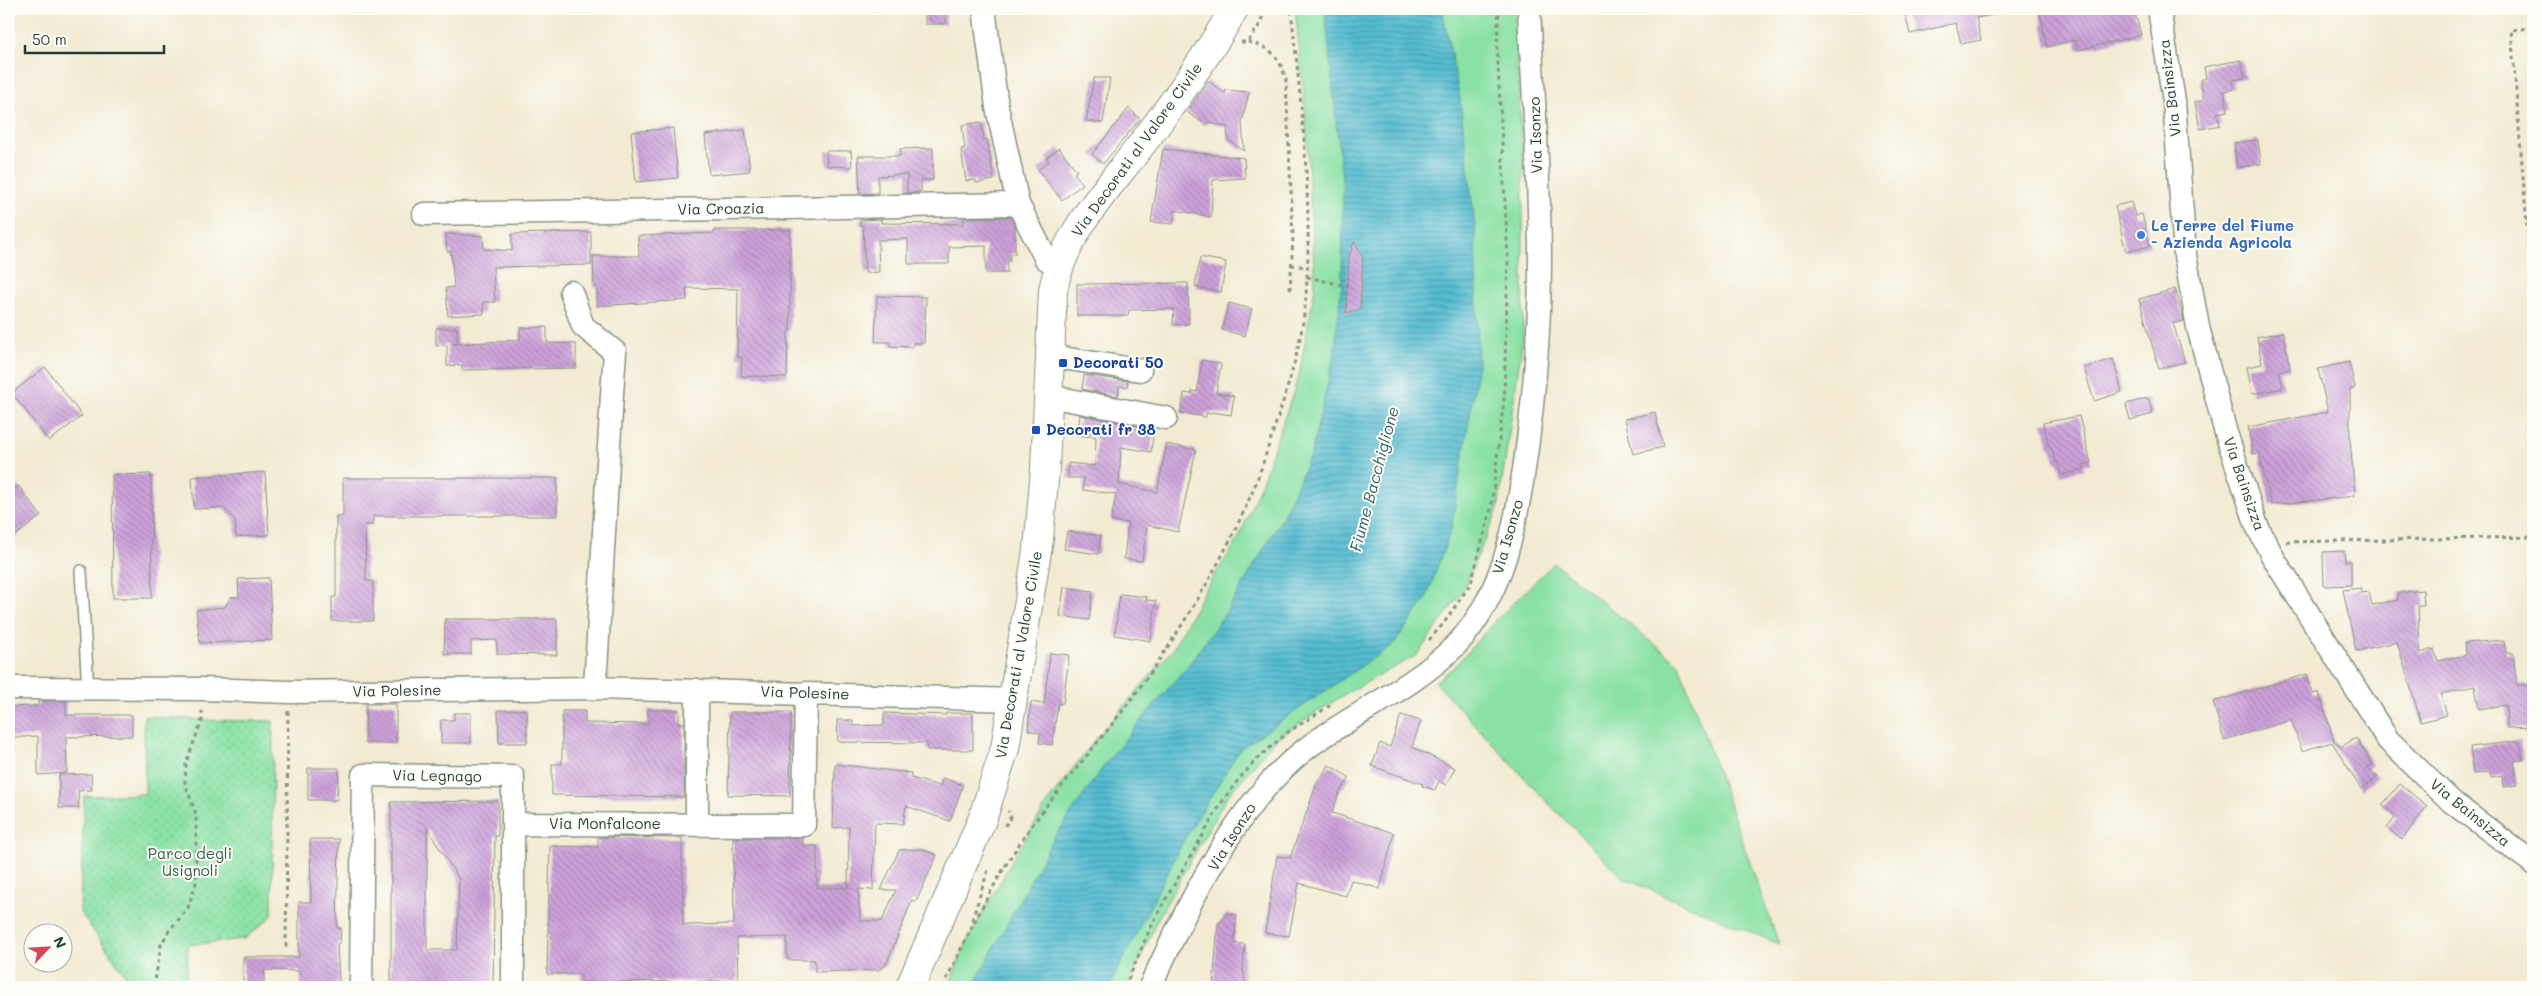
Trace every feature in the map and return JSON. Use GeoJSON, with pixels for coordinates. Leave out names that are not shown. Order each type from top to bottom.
{"type":"FeatureCollection","features":[{"type":"Feature","properties":{"kind":"street"},"geometry":{"type":"LineString","coordinates":[[984,9],[997,107],[1018,204],[1046,259],[1059,265]]}},
{"type":"Feature","properties":{"kind":"street","name":"Via Decorati al Valore Civile"},"geometry":{"type":"LineString","coordinates":[[910,987],[992,795],[1005,748],[1015,700],[1039,539],[1048,396],[1052,290],[1059,265],[1077,229],[1209,52],[1234,9]]}},
{"type":"Feature","properties":{"kind":"street","name":"Via Isonzo"},"geometry":{"type":"LineString","coordinates":[[1150,987],[1176,931],[1197,893],[1238,824],[1258,796],[1284,768],[1309,747],[1412,682],[1457,644],[1480,612],[1492,590],[1502,565],[1522,487],[1538,333],[1540,242],[1529,9]]}},
{"type":"Feature","properties":{"kind":"street","name":"Via Bainsizza"},"geometry":{"type":"LineString","coordinates":[[2158,9],[2174,101],[2185,254],[2198,327],[2225,430],[2248,500],[2267,547],[2388,740],[2453,803],[2533,863]]}},
{"type":"Feature","properties":{"kind":"street","name":"Via Croazia"},"geometry":{"type":"LineString","coordinates":[[424,214],[1018,204]]}},
{"type":"Feature","properties":{"kind":"street"},"geometry":{"type":"LineString","coordinates":[[571,292],[583,326],[613,349],[616,357],[612,394],[595,688]]}},
{"type":"Feature","properties":{"kind":"street"},"geometry":{"type":"LineString","coordinates":[[1049,356],[1140,370]]}},
{"type":"Feature","properties":{"kind":"street"},"geometry":{"type":"LineString","coordinates":[[1048,396],[1166,418]]}},
{"type":"Feature","properties":{"kind":"street","name":"Via Polesine"},"geometry":{"type":"LineString","coordinates":[[9,688],[203,689],[289,692],[595,688],[1015,700]]}},
{"type":"Feature","properties":{"kind":"street"},"geometry":{"type":"LineString","coordinates":[[696,690],[697,824]]}},
{"type":"Feature","properties":{"kind":"street","name":"Via Monfalcone"},"geometry":{"type":"LineString","coordinates":[[514,824],[804,825],[806,693]]}},
{"type":"Feature","properties":{"kind":"street","name":"Via Legnago"},"geometry":{"type":"LineString","coordinates":[[361,987],[363,776],[513,777],[512,987]]}},
{"type":"Feature","properties":{"kind":"lane"},"geometry":{"type":"LineString","coordinates":[[81,571],[88,689]]}},
{"type":"Feature","properties":{"kind":"path"},"geometry":{"type":"LineString","coordinates":[[943,987],[971,925],[1027,832],[1079,762],[1146,679],[1195,604],[1229,541],[1254,487],[1292,376],[1306,298],[1309,235],[1303,120],[1291,9]]}},
{"type":"Feature","properties":{"kind":"path"},"geometry":{"type":"LineString","coordinates":[[1424,645],[1444,623],[1471,583],[1491,509],[1504,399],[1508,260],[1497,46],[1499,9]]}},
{"type":"Feature","properties":{"kind":"path"},"geometry":{"type":"LineString","coordinates":[[2533,28],[2511,30],[2533,299]]}},
{"type":"Feature","properties":{"kind":"path"},"geometry":{"type":"LineString","coordinates":[[1248,42],[1272,50],[1282,67],[1286,80],[1293,236],[1290,292]]}},
{"type":"Feature","properties":{"kind":"path"},"geometry":{"type":"LineString","coordinates":[[1291,265],[1307,267]]}},
{"type":"Feature","properties":{"kind":"path"},"geometry":{"type":"LineString","coordinates":[[1307,276],[1347,286]]}},
{"type":"Feature","properties":{"kind":"path"},"geometry":{"type":"LineString","coordinates":[[2267,547],[2280,542],[2533,537]]}},
{"type":"Feature","properties":{"kind":"path"},"geometry":{"type":"LineString","coordinates":[[154,987],[161,945],[168,932],[188,908],[196,883],[196,814],[185,783],[186,763],[202,720],[203,689]]}},
{"type":"Feature","properties":{"kind":"path"},"geometry":{"type":"LineString","coordinates":[[286,947],[289,692]]}},
{"type":"Feature","properties":{"kind":"path"},"geometry":{"type":"LineString","coordinates":[[1124,987],[1148,931],[1222,802],[1238,780],[1257,759],[1288,732],[1338,701]]}},
{"type":"Feature","properties":{"kind":"green space"},"geometry":{"type":"Polygon","coordinates":[[[1295,9],[1514,9],[1523,166],[1523,337],[1498,509],[1462,592],[1417,655],[1345,694],[1276,739],[1226,798],[1157,920],[1128,987],[948,987],[969,938],[1017,852],[1052,796],[1095,740],[1173,649],[1206,588],[1238,540],[1263,479],[1299,376],[1315,287],[1305,106],[1295,9]]]}},
{"type":"Feature","properties":{"kind":"green space"},"geometry":{"type":"Polygon","coordinates":[[[1554,563],[1679,664],[1779,944],[1623,878],[1550,805],[1435,682],[1455,666],[1493,623],[1554,563]]]}},
{"type":"Feature","properties":{"kind":"green space","name":"Parco degli Usignoli"},"geometry":{"type":"Polygon","coordinates":[[[144,716],[202,720],[273,721],[272,916],[244,939],[188,945],[186,987],[134,987],[80,912],[84,796],[145,794],[144,716]]]}},
{"type":"Feature","properties":{"kind":"water","name":"Fiume Bacchiglione"},"geometry":{"type":"Polygon","coordinates":[[[1325,9],[1442,9],[1460,99],[1475,227],[1478,365],[1451,529],[1426,599],[1394,644],[1240,749],[1184,840],[1109,987],[973,987],[1053,839],[1111,756],[1190,663],[1229,608],[1282,518],[1311,454],[1334,356],[1342,283],[1343,189],[1325,9]]]}},
{"type":"Feature","properties":{"kind":"building"},"geometry":{"type":"Polygon","coordinates":[[[925,9],[946,9],[946,24],[925,24],[925,9]]]}},
{"type":"Feature","properties":{"kind":"building"},"geometry":{"type":"Polygon","coordinates":[[[1904,9],[1992,9],[1993,15],[1976,18],[1981,40],[1961,44],[1956,23],[1910,34],[1904,9]]]}},
{"type":"Feature","properties":{"kind":"building"},"geometry":{"type":"Polygon","coordinates":[[[2039,9],[2134,9],[2141,35],[2078,50],[2076,40],[2047,47],[2039,9]]]}},
{"type":"Feature","properties":{"kind":"building"},"geometry":{"type":"Polygon","coordinates":[[[2241,60],[2245,78],[2233,80],[2234,89],[2224,91],[2228,111],[2217,113],[2220,125],[2200,129],[2195,102],[2204,100],[2200,80],[2206,78],[2204,67],[2241,60]]]}},
{"type":"Feature","properties":{"kind":"building"},"geometry":{"type":"Polygon","coordinates":[[[1094,78],[1110,78],[1103,123],[1086,121],[1094,78]]]}},
{"type":"Feature","properties":{"kind":"building"},"geometry":{"type":"Polygon","coordinates":[[[1208,81],[1225,93],[1226,90],[1249,92],[1242,122],[1244,151],[1228,140],[1227,127],[1208,122],[1206,125],[1187,112],[1208,81]]]}},
{"type":"Feature","properties":{"kind":"building"},"geometry":{"type":"Polygon","coordinates":[[[1129,108],[1140,119],[1103,164],[1092,154],[1129,108]]]}},
{"type":"Feature","properties":{"kind":"building"},"geometry":{"type":"Polygon","coordinates":[[[981,122],[984,140],[987,139],[994,180],[976,183],[976,180],[966,181],[961,149],[965,148],[962,125],[981,122]]]}},
{"type":"Feature","properties":{"kind":"building"},"geometry":{"type":"Polygon","coordinates":[[[673,128],[678,178],[636,182],[631,132],[673,128]]]}},
{"type":"Feature","properties":{"kind":"building"},"geometry":{"type":"Polygon","coordinates":[[[745,130],[750,171],[709,175],[705,135],[745,130]]]}},
{"type":"Feature","properties":{"kind":"building"},"geometry":{"type":"Polygon","coordinates":[[[2258,140],[2261,164],[2237,168],[2234,143],[2258,140]]]}},
{"type":"Feature","properties":{"kind":"building"},"geometry":{"type":"Polygon","coordinates":[[[933,148],[933,180],[921,180],[921,192],[907,193],[907,174],[878,176],[878,193],[860,194],[858,156],[900,156],[900,149],[933,148]]]}},
{"type":"Feature","properties":{"kind":"building"},"geometry":{"type":"Polygon","coordinates":[[[1059,148],[1077,171],[1074,173],[1083,184],[1062,200],[1038,170],[1049,161],[1046,158],[1059,148]]]}},
{"type":"Feature","properties":{"kind":"building"},"geometry":{"type":"Polygon","coordinates":[[[1163,149],[1244,158],[1245,178],[1213,180],[1211,217],[1175,210],[1173,224],[1151,222],[1163,149]]]}},
{"type":"Feature","properties":{"kind":"building"},"geometry":{"type":"Polygon","coordinates":[[[826,151],[851,151],[852,167],[827,166],[826,151]]]}},
{"type":"Feature","properties":{"kind":"building"},"geometry":{"type":"Polygon","coordinates":[[[2131,202],[2135,216],[2142,214],[2150,246],[2126,252],[2115,206],[2131,202]]]}},
{"type":"Feature","properties":{"kind":"building"},"geometry":{"type":"Polygon","coordinates":[[[1010,217],[1015,227],[1015,254],[1010,254],[1010,261],[1007,261],[1007,273],[986,273],[986,246],[949,247],[949,264],[908,264],[908,239],[878,240],[879,272],[865,273],[863,225],[860,225],[860,220],[881,219],[881,223],[963,224],[964,218],[1010,217]]]}},
{"type":"Feature","properties":{"kind":"building"},"geometry":{"type":"Polygon","coordinates":[[[714,230],[790,230],[790,331],[788,331],[787,377],[741,376],[742,357],[737,357],[738,289],[686,288],[687,300],[597,306],[597,287],[594,287],[593,256],[639,256],[638,236],[714,233],[714,230]]]}},
{"type":"Feature","properties":{"kind":"building"},"geometry":{"type":"Polygon","coordinates":[[[591,232],[591,265],[493,267],[495,302],[483,302],[484,314],[448,316],[446,288],[454,287],[451,251],[447,252],[446,234],[483,236],[484,249],[512,251],[512,234],[591,232]]]}},
{"type":"Feature","properties":{"kind":"building"},"geometry":{"type":"Polygon","coordinates":[[[1354,242],[1363,258],[1360,309],[1346,313],[1349,256],[1354,242]]]}},
{"type":"Feature","properties":{"kind":"building"},"geometry":{"type":"Polygon","coordinates":[[[1200,257],[1226,262],[1221,292],[1195,287],[1200,257]]]}},
{"type":"Feature","properties":{"kind":"building"},"geometry":{"type":"Polygon","coordinates":[[[1188,283],[1189,324],[1173,325],[1174,309],[1129,310],[1128,316],[1077,316],[1077,284],[1188,283]]]}},
{"type":"Feature","properties":{"kind":"building"},"geometry":{"type":"Polygon","coordinates":[[[2175,289],[2184,321],[2173,323],[2185,362],[2159,369],[2139,299],[2175,289]]]}},
{"type":"Feature","properties":{"kind":"building"},"geometry":{"type":"Polygon","coordinates":[[[877,296],[926,297],[924,343],[913,343],[913,347],[890,346],[890,342],[875,342],[877,296]]]}},
{"type":"Feature","properties":{"kind":"building"},"geometry":{"type":"Polygon","coordinates":[[[1229,303],[1252,309],[1245,336],[1222,330],[1229,303]]]}},
{"type":"Feature","properties":{"kind":"building"},"geometry":{"type":"Polygon","coordinates":[[[547,327],[547,343],[576,344],[576,368],[462,370],[462,365],[447,366],[447,345],[436,346],[436,328],[457,328],[457,344],[520,340],[520,328],[547,327]]]}},
{"type":"Feature","properties":{"kind":"building"},"geometry":{"type":"Polygon","coordinates":[[[2283,332],[2290,369],[2279,371],[2283,388],[2252,394],[2247,367],[2262,364],[2257,337],[2283,332]]]}},
{"type":"Feature","properties":{"kind":"building"},"geometry":{"type":"Polygon","coordinates":[[[2113,359],[2122,392],[2094,401],[2084,368],[2113,359]]]}},
{"type":"Feature","properties":{"kind":"building"},"geometry":{"type":"Polygon","coordinates":[[[1202,360],[1221,364],[1216,393],[1234,396],[1231,415],[1212,412],[1211,414],[1206,413],[1206,417],[1181,413],[1184,393],[1192,394],[1192,391],[1197,392],[1202,360]]]}},
{"type":"Feature","properties":{"kind":"building"},"geometry":{"type":"Polygon","coordinates":[[[2349,362],[2355,388],[2350,390],[2350,439],[2355,496],[2271,505],[2259,453],[2253,454],[2248,427],[2328,412],[2318,369],[2349,362]]]}},
{"type":"Feature","properties":{"kind":"building"},"geometry":{"type":"Polygon","coordinates":[[[45,367],[82,416],[49,441],[12,393],[45,367]]]}},
{"type":"Feature","properties":{"kind":"building"},"geometry":{"type":"Polygon","coordinates":[[[1084,375],[1128,381],[1127,387],[1119,386],[1118,396],[1082,389],[1084,375]]]}},
{"type":"Feature","properties":{"kind":"building"},"geometry":{"type":"Polygon","coordinates":[[[2148,398],[2153,414],[2130,420],[2126,404],[2148,398]]]}},
{"type":"Feature","properties":{"kind":"building"},"geometry":{"type":"Polygon","coordinates":[[[1655,412],[1663,447],[1633,454],[1625,419],[1655,412]]]}},
{"type":"Feature","properties":{"kind":"building"},"geometry":{"type":"Polygon","coordinates":[[[1080,415],[1154,429],[1151,452],[1121,447],[1119,484],[1157,492],[1167,444],[1196,450],[1178,532],[1147,525],[1142,561],[1124,559],[1128,523],[1111,521],[1116,494],[1083,490],[1084,478],[1068,478],[1068,463],[1095,466],[1096,437],[1077,435],[1080,415]]]}},
{"type":"Feature","properties":{"kind":"building"},"geometry":{"type":"Polygon","coordinates":[[[2079,416],[2091,463],[2083,465],[2084,469],[2061,475],[2058,462],[2056,463],[2051,447],[2049,447],[2043,423],[2079,416]]]}},
{"type":"Feature","properties":{"kind":"building"},"geometry":{"type":"Polygon","coordinates":[[[265,472],[269,535],[236,537],[235,520],[223,508],[194,509],[192,477],[265,472]]]}},
{"type":"Feature","properties":{"kind":"building"},"geometry":{"type":"Polygon","coordinates":[[[151,474],[152,598],[113,598],[112,475],[151,474]]]}},
{"type":"Feature","properties":{"kind":"building"},"geometry":{"type":"Polygon","coordinates":[[[343,478],[557,478],[557,516],[373,516],[373,525],[365,525],[366,581],[373,581],[373,621],[332,621],[332,597],[336,597],[336,516],[343,516],[343,478]]]}},
{"type":"Feature","properties":{"kind":"building"},"geometry":{"type":"Polygon","coordinates":[[[19,486],[41,516],[9,541],[9,494],[19,486]]]}},
{"type":"Feature","properties":{"kind":"building"},"geometry":{"type":"Polygon","coordinates":[[[1067,531],[1101,536],[1098,554],[1064,549],[1067,531]]]}},
{"type":"Feature","properties":{"kind":"building"},"geometry":{"type":"Polygon","coordinates":[[[2344,551],[2345,561],[2351,561],[2351,585],[2324,586],[2323,552],[2344,551]]]}},
{"type":"Feature","properties":{"kind":"building"},"geometry":{"type":"Polygon","coordinates":[[[269,578],[272,640],[200,643],[196,610],[225,607],[231,597],[239,597],[238,579],[269,578]]]}},
{"type":"Feature","properties":{"kind":"building"},"geometry":{"type":"Polygon","coordinates":[[[1064,587],[1093,591],[1089,620],[1060,616],[1064,587]]]}},
{"type":"Feature","properties":{"kind":"building"},"geometry":{"type":"Polygon","coordinates":[[[2361,588],[2361,593],[2369,592],[2372,605],[2398,600],[2398,593],[2423,590],[2424,606],[2418,606],[2420,653],[2434,649],[2438,661],[2466,655],[2465,643],[2504,640],[2506,653],[2513,653],[2517,685],[2531,685],[2531,691],[2533,691],[2533,727],[2507,728],[2506,705],[2479,709],[2475,686],[2441,694],[2447,715],[2421,722],[2397,642],[2356,651],[2343,590],[2361,588]]]}},
{"type":"Feature","properties":{"kind":"building"},"geometry":{"type":"Polygon","coordinates":[[[1120,594],[1147,597],[1146,600],[1156,601],[1151,641],[1115,635],[1120,594]]]}},
{"type":"Feature","properties":{"kind":"building"},"geometry":{"type":"Polygon","coordinates":[[[445,619],[557,619],[557,655],[497,654],[497,640],[471,641],[471,654],[444,654],[445,619]]]}},
{"type":"Feature","properties":{"kind":"building"},"geometry":{"type":"Polygon","coordinates":[[[1050,653],[1069,655],[1063,703],[1058,704],[1052,745],[1039,743],[1040,733],[1028,730],[1031,702],[1044,704],[1050,653]]]}},
{"type":"Feature","properties":{"kind":"building"},"geometry":{"type":"Polygon","coordinates":[[[2307,674],[2313,694],[2319,692],[2334,741],[2341,747],[2356,738],[2373,764],[2367,768],[2378,777],[2361,789],[2332,742],[2302,751],[2291,720],[2224,740],[2213,702],[2307,674]]]}},
{"type":"Feature","properties":{"kind":"building"},"geometry":{"type":"Polygon","coordinates":[[[38,701],[66,701],[66,715],[132,715],[132,736],[66,737],[67,773],[38,775],[38,736],[9,738],[9,707],[38,706],[38,701]]]}},
{"type":"Feature","properties":{"kind":"building"},"geometry":{"type":"Polygon","coordinates":[[[366,704],[396,704],[396,743],[365,743],[366,704]]]}},
{"type":"Feature","properties":{"kind":"building"},"geometry":{"type":"Polygon","coordinates":[[[498,710],[527,710],[527,743],[499,743],[498,710]]]}},
{"type":"Feature","properties":{"kind":"building"},"geometry":{"type":"Polygon","coordinates":[[[648,710],[679,710],[679,723],[684,723],[684,797],[552,795],[552,764],[562,764],[562,711],[585,711],[585,723],[648,724],[648,710]]]}},
{"type":"Feature","properties":{"kind":"building"},"geometry":{"type":"Polygon","coordinates":[[[730,712],[791,712],[790,796],[728,795],[730,712]]]}},
{"type":"Feature","properties":{"kind":"building"},"geometry":{"type":"Polygon","coordinates":[[[454,713],[471,713],[471,743],[441,743],[441,720],[454,720],[454,713]]]}},
{"type":"Feature","properties":{"kind":"building"},"geometry":{"type":"Polygon","coordinates":[[[884,713],[946,715],[946,713],[973,713],[973,750],[927,750],[927,743],[838,742],[837,720],[853,720],[853,726],[884,725],[884,713]]]}},
{"type":"Feature","properties":{"kind":"building"},"geometry":{"type":"Polygon","coordinates":[[[1401,715],[1421,721],[1412,747],[1455,768],[1446,785],[1439,781],[1435,790],[1372,766],[1380,743],[1390,747],[1401,715]]]}},
{"type":"Feature","properties":{"kind":"building"},"geometry":{"type":"Polygon","coordinates":[[[2520,741],[2523,760],[2514,761],[2517,785],[2503,787],[2502,775],[2491,777],[2490,772],[2473,774],[2470,747],[2520,741]]]}},
{"type":"Feature","properties":{"kind":"building"},"geometry":{"type":"Polygon","coordinates":[[[835,764],[911,773],[911,778],[940,786],[943,778],[963,785],[950,821],[906,806],[903,824],[875,823],[873,890],[858,889],[860,921],[882,921],[896,890],[881,890],[899,850],[922,849],[937,855],[916,902],[912,900],[886,965],[878,970],[815,972],[815,960],[787,960],[787,937],[737,938],[738,981],[581,982],[581,974],[547,974],[550,846],[598,847],[598,837],[682,838],[683,925],[734,924],[733,838],[803,838],[803,846],[817,846],[817,888],[848,888],[849,827],[833,828],[835,764]]]}},
{"type":"Feature","properties":{"kind":"building"},"geometry":{"type":"Polygon","coordinates":[[[1329,765],[1350,778],[1339,793],[1332,813],[1394,833],[1380,889],[1351,880],[1346,896],[1299,883],[1289,936],[1265,933],[1277,856],[1290,858],[1317,783],[1329,765]]]}},
{"type":"Feature","properties":{"kind":"building"},"geometry":{"type":"Polygon","coordinates":[[[308,768],[339,768],[337,800],[308,800],[308,768]]]}},
{"type":"Feature","properties":{"kind":"building"},"geometry":{"type":"Polygon","coordinates":[[[91,774],[92,790],[78,791],[79,808],[59,808],[59,775],[91,774]]]}},
{"type":"Feature","properties":{"kind":"building"},"geometry":{"type":"Polygon","coordinates":[[[2400,784],[2427,806],[2402,840],[2387,828],[2396,817],[2382,805],[2400,784]]]}},
{"type":"Feature","properties":{"kind":"building"},"geometry":{"type":"Polygon","coordinates":[[[498,801],[498,836],[495,836],[493,987],[391,987],[391,802],[498,801]],[[427,828],[427,950],[457,950],[459,879],[427,828]]]}},
{"type":"Feature","properties":{"kind":"building"},"geometry":{"type":"Polygon","coordinates":[[[310,839],[339,839],[337,928],[341,928],[340,942],[337,944],[339,981],[336,981],[336,987],[301,987],[300,971],[264,970],[264,987],[243,987],[243,957],[299,957],[299,902],[311,902],[310,839]]]}},
{"type":"Feature","properties":{"kind":"building"},"geometry":{"type":"Polygon","coordinates":[[[1226,914],[1237,915],[1234,943],[1245,944],[1243,969],[1246,987],[1213,987],[1218,923],[1221,922],[1226,914]]]}},
{"type":"Feature","properties":{"kind":"place","name":"Le Terre del Fiume - Azienda Agricola"},"geometry":{"type":"Point","coordinates":[2141,235]}},
{"type":"Feature","properties":{"kind":"place","name":"Decorati 50"},"geometry":{"type":"Point","coordinates":[1063,363]}},
{"type":"Feature","properties":{"kind":"place","name":"Decorati fr 38"},"geometry":{"type":"Point","coordinates":[1036,430]}}]}
